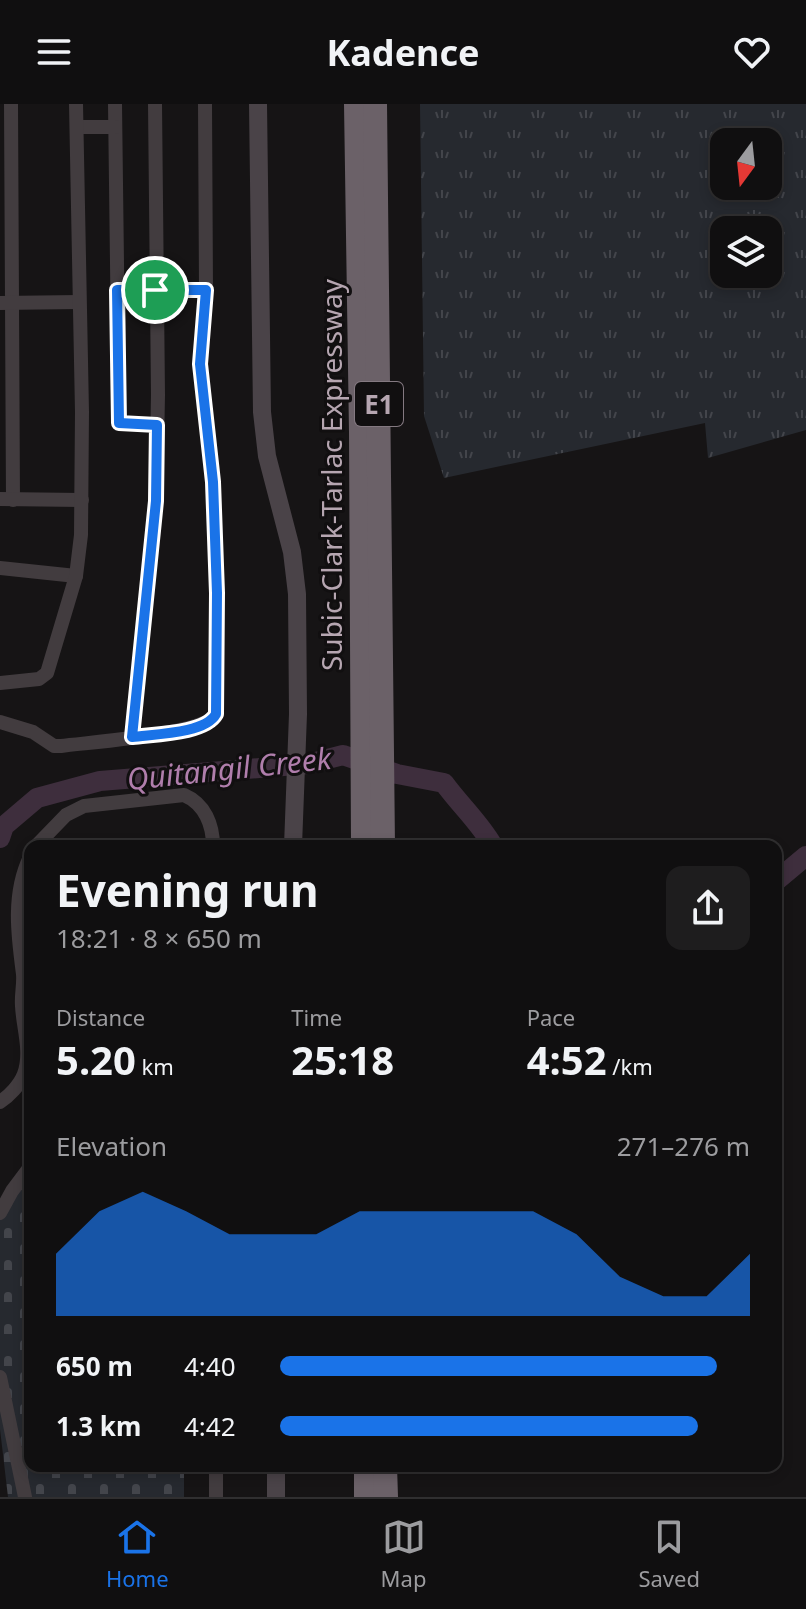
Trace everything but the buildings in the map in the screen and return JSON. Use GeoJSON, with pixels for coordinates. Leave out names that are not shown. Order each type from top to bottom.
{"type":"FeatureCollection","features":[{"type":"Feature","properties":{"kind":"highway","name":"Subic-Clark-Tarlac Expressway"},"geometry":{"type":"LineString","coordinates":[[356,104],[372,704]]}},
{"type":"Feature","properties":{"kind":"highway","name":"Subic-Clark-Tarlac Expressway"},"geometry":{"type":"LineString","coordinates":[[373,840],[375,104]]}},
{"type":"Feature","properties":{"kind":"highway"},"geometry":{"type":"LineString","coordinates":[[366,1472],[366,1497]]}},
{"type":"Feature","properties":{"kind":"highway"},"geometry":{"type":"LineString","coordinates":[[385,1472],[386,1497]]}},
{"type":"Feature","properties":{"kind":"main road"},"geometry":{"type":"LineString","coordinates":[[258,104],[262,412],[267,456],[292,552],[297,594],[298,714],[293,840]]}},
{"type":"Feature","properties":{"kind":"main road"},"geometry":{"type":"LineString","coordinates":[[276,1472],[276,1497]]}},
{"type":"Feature","properties":{"kind":"street"},"geometry":{"type":"LineString","coordinates":[[11,104],[5,303],[7,500],[82,500]]}},
{"type":"Feature","properties":{"kind":"street"},"geometry":{"type":"LineString","coordinates":[[0,683],[39,679],[47,673],[76,576],[82,500],[76,104]]}},
{"type":"Feature","properties":{"kind":"street"},"geometry":{"type":"LineString","coordinates":[[115,104],[119,423],[157,425]]}},
{"type":"Feature","properties":{"kind":"street"},"geometry":{"type":"LineString","coordinates":[[132,737],[156,501],[155,104]]}},
{"type":"Feature","properties":{"kind":"street"},"geometry":{"type":"LineString","coordinates":[[0,722],[33,732],[54,746],[188,730],[211,721],[216,714],[213,482],[200,364],[206,290],[205,104]]}},
{"type":"Feature","properties":{"kind":"street"},"geometry":{"type":"LineString","coordinates":[[77,127],[115,127]]}},
{"type":"Feature","properties":{"kind":"street"},"geometry":{"type":"LineString","coordinates":[[117,290],[206,290]]}},
{"type":"Feature","properties":{"kind":"street"},"geometry":{"type":"LineString","coordinates":[[5,303],[79,302]]}},
{"type":"Feature","properties":{"kind":"street"},"geometry":{"type":"LineString","coordinates":[[0,568],[76,576]]}},
{"type":"Feature","properties":{"kind":"street"},"geometry":{"type":"LineString","coordinates":[[42,840],[66,815],[84,806],[184,795],[205,812],[213,829],[213,840]]}},
{"type":"Feature","properties":{"kind":"street"},"geometry":{"type":"LineString","coordinates":[[24,878],[17,924],[24,960]]}},
{"type":"Feature","properties":{"kind":"street"},"geometry":{"type":"LineString","coordinates":[[24,994],[24,1026]]}},
{"type":"Feature","properties":{"kind":"street"},"geometry":{"type":"LineString","coordinates":[[0,1102],[24,1078]]}},
{"type":"Feature","properties":{"kind":"street"},"geometry":{"type":"LineString","coordinates":[[0,1213],[24,1175]]}},
{"type":"Feature","properties":{"kind":"street"},"geometry":{"type":"LineString","coordinates":[[0,1377],[25,1497]]}},
{"type":"Feature","properties":{"kind":"street"},"geometry":{"type":"LineString","coordinates":[[216,1472],[216,1497]]}},
{"type":"Feature","properties":{"kind":"green space"},"geometry":{"type":"Polygon","coordinates":[[[420,104],[806,104],[806,430],[708,458],[705,423],[444,478],[424,416],[420,104]]]}},
{"type":"Feature","properties":{"kind":"green space"},"geometry":{"type":"Polygon","coordinates":[[[24,1171],[24,1472],[184,1472],[184,1497],[8,1497],[0,1429],[0,1201],[24,1171]]]}},
{"type":"Feature","properties":{"kind":"waterway","name":"Quitangil Creek"},"geometry":{"type":"LineString","coordinates":[[0,838],[4,826],[37,798],[100,781],[308,764],[343,755],[397,774],[444,783],[489,840]]}},
{"type":"Feature","properties":{"kind":"waterway","name":"Quitangil Creek"},"geometry":{"type":"LineString","coordinates":[[782,876],[806,856]]}},
{"type":"Feature","properties":{"kind":"route"},"geometry":{"type":"LineString","coordinates":[[117,290],[155,290],[206,290],[200,364],[213,482],[217,593],[216,714],[211,721],[188,730],[132,737],[156,501],[157,425],[119,423],[117,290]]}}]}
